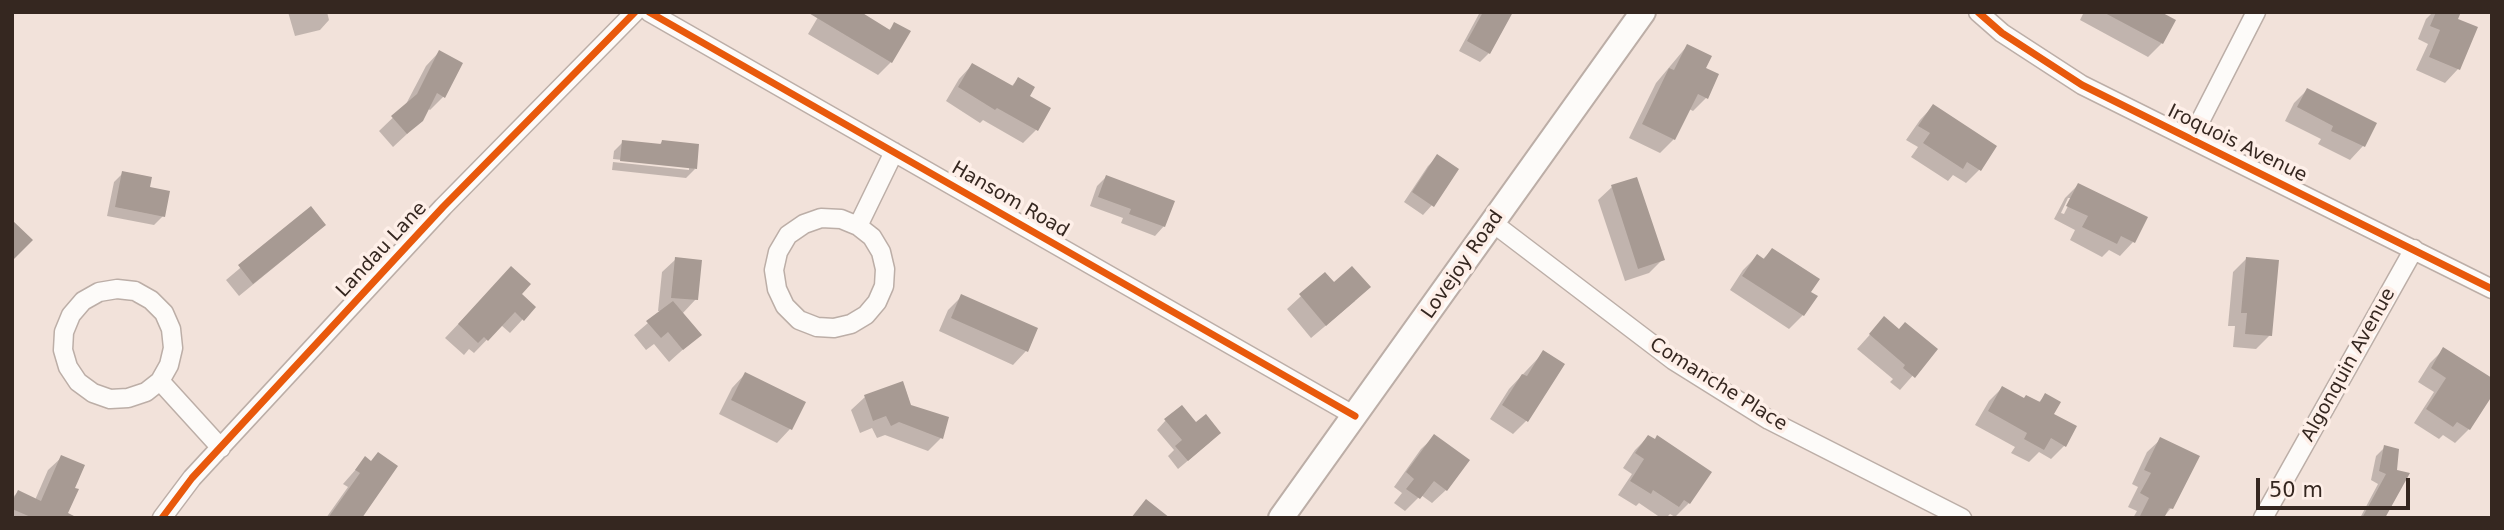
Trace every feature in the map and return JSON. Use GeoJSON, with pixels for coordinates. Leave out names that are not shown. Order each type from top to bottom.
{"type":"FeatureCollection","features":[{"type":"Feature","properties":{"kind":"main road","name":"Lovejoy Road"},"geometry":{"type":"LineString","coordinates":[[1281,518],[1643,12]]}},
{"type":"Feature","properties":{"kind":"street","name":"Landau Lane"},"geometry":{"type":"LineString","coordinates":[[162,518],[192,478],[443,207],[635,12]]}},
{"type":"Feature","properties":{"kind":"street","name":"Hansom Road"},"geometry":{"type":"LineString","coordinates":[[649,12],[1355,416]]}},
{"type":"Feature","properties":{"kind":"street","name":"Iroquois Avenue"},"geometry":{"type":"LineString","coordinates":[[1978,12],[2002,33],[2082,85],[2492,289]]}},
{"type":"Feature","properties":{"kind":"street"},"geometry":{"type":"LineString","coordinates":[[2191,139],[2256,12]]}},
{"type":"Feature","properties":{"kind":"street"},"geometry":{"type":"LineString","coordinates":[[859,226],[894,152]]}},
{"type":"Feature","properties":{"kind":"street"},"geometry":{"type":"LineString","coordinates":[[821,218],[841,219],[859,226],[872,237],[881,252],[884,277],[877,302],[866,315],[851,324],[834,328],[817,327],[799,320],[785,306],[776,289],[774,270],[778,252],[788,236],[803,224],[821,218]]}},
{"type":"Feature","properties":{"kind":"street","name":"Comanche Place"},"geometry":{"type":"LineString","coordinates":[[1493,223],[1673,360],[1758,414],[1962,518]]}},
{"type":"Feature","properties":{"kind":"street","name":"Algonquin Avenue"},"geometry":{"type":"LineString","coordinates":[[2263,518],[2414,249]]}},
{"type":"Feature","properties":{"kind":"street"},"geometry":{"type":"LineString","coordinates":[[117,289],[135,292],[151,300],[163,313],[171,330],[173,348],[169,365],[160,380],[146,392],[128,398],[110,399],[93,393],[78,382],[68,367],[63,350],[64,332],[71,315],[83,301],[99,292],[117,289]]}},
{"type":"Feature","properties":{"kind":"street"},"geometry":{"type":"LineString","coordinates":[[160,380],[221,448]]}},
{"type":"Feature","properties":{"kind":"building"},"geometry":{"type":"Polygon","coordinates":[[[807,12],[861,12],[890,30],[894,22],[911,31],[892,63],[807,12]]]}},
{"type":"Feature","properties":{"kind":"building"},"geometry":{"type":"Polygon","coordinates":[[[1483,12],[1513,12],[1490,54],[1467,41],[1483,12]]]}},
{"type":"Feature","properties":{"kind":"building"},"geometry":{"type":"Polygon","coordinates":[[[2103,12],[2161,12],[2176,20],[2163,44],[2103,12]]]}},
{"type":"Feature","properties":{"kind":"building"},"geometry":{"type":"Polygon","coordinates":[[[2436,12],[2461,12],[2458,19],[2478,27],[2460,70],[2429,57],[2440,30],[2430,26],[2436,12]]]}},
{"type":"Feature","properties":{"kind":"building"},"geometry":{"type":"Polygon","coordinates":[[[1687,44],[1712,56],[1706,68],[1719,74],[1708,99],[1698,94],[1675,140],[1642,124],[1669,68],[1674,70],[1687,44]]]}},
{"type":"Feature","properties":{"kind":"building"},"geometry":{"type":"Polygon","coordinates":[[[439,50],[463,63],[445,98],[437,93],[423,121],[407,134],[391,116],[417,94],[439,50]]]}},
{"type":"Feature","properties":{"kind":"building"},"geometry":{"type":"Polygon","coordinates":[[[972,63],[1013,86],[1018,77],[1035,87],[1030,96],[1051,108],[1038,131],[997,108],[995,110],[958,87],[972,63]]]}},
{"type":"Feature","properties":{"kind":"building"},"geometry":{"type":"Polygon","coordinates":[[[2307,88],[2377,123],[2365,147],[2331,131],[2333,126],[2297,107],[2307,88]]]}},
{"type":"Feature","properties":{"kind":"building"},"geometry":{"type":"Polygon","coordinates":[[[1933,104],[1997,146],[1981,171],[1967,162],[1963,169],[1923,143],[1930,133],[1918,126],[1933,104]]]}},
{"type":"Feature","properties":{"kind":"building"},"geometry":{"type":"Polygon","coordinates":[[[622,140],[699,144],[697,169],[620,161],[622,140]]]}},
{"type":"Feature","properties":{"kind":"building"},"geometry":{"type":"Polygon","coordinates":[[[1437,154],[1459,169],[1434,207],[1412,192],[1437,154]]]}},
{"type":"Feature","properties":{"kind":"building"},"geometry":{"type":"Polygon","coordinates":[[[122,171],[152,177],[150,187],[170,191],[165,217],[115,207],[122,171]]]}},
{"type":"Feature","properties":{"kind":"building"},"geometry":{"type":"Polygon","coordinates":[[[1106,175],[1175,201],[1165,227],[1129,214],[1131,209],[1098,197],[1106,175]]]}},
{"type":"Feature","properties":{"kind":"building"},"geometry":{"type":"Polygon","coordinates":[[[1637,177],[1665,260],[1638,269],[1611,185],[1637,177]]]}},
{"type":"Feature","properties":{"kind":"building"},"geometry":{"type":"Polygon","coordinates":[[[2078,183],[2148,217],[2135,243],[2121,236],[2117,244],[2082,227],[2088,216],[2066,206],[2078,183]]]}},
{"type":"Feature","properties":{"kind":"building"},"geometry":{"type":"Polygon","coordinates":[[[311,206],[326,225],[253,284],[238,265],[311,206]]]}},
{"type":"Feature","properties":{"kind":"building"},"geometry":{"type":"Polygon","coordinates":[[[12,220],[33,240],[12,261],[12,220]]]}},
{"type":"Feature","properties":{"kind":"building"},"geometry":{"type":"Polygon","coordinates":[[[1772,248],[1820,279],[1811,292],[1818,296],[1804,316],[1742,276],[1757,254],[1764,259],[1772,248]]]}},
{"type":"Feature","properties":{"kind":"building"},"geometry":{"type":"Polygon","coordinates":[[[675,257],[702,260],[698,300],[671,298],[675,257]]]}},
{"type":"Feature","properties":{"kind":"building"},"geometry":{"type":"Polygon","coordinates":[[[2246,257],[2279,260],[2272,336],[2245,334],[2247,313],[2241,313],[2246,257]]]}},
{"type":"Feature","properties":{"kind":"building"},"geometry":{"type":"Polygon","coordinates":[[[511,266],[531,284],[522,294],[536,307],[524,321],[515,312],[488,341],[484,337],[478,343],[458,324],[511,266]]]}},
{"type":"Feature","properties":{"kind":"building"},"geometry":{"type":"Polygon","coordinates":[[[1352,266],[1371,287],[1326,326],[1299,294],[1325,272],[1334,282],[1352,266]]]}},
{"type":"Feature","properties":{"kind":"building"},"geometry":{"type":"Polygon","coordinates":[[[961,294],[1038,328],[1028,352],[951,318],[961,294]]]}},
{"type":"Feature","properties":{"kind":"building"},"geometry":{"type":"Polygon","coordinates":[[[673,301],[702,335],[683,350],[668,332],[661,338],[646,321],[673,301]]]}},
{"type":"Feature","properties":{"kind":"building"},"geometry":{"type":"Polygon","coordinates":[[[1884,316],[1899,329],[1905,322],[1938,349],[1915,378],[1903,368],[1905,365],[1869,334],[1884,316]]]}},
{"type":"Feature","properties":{"kind":"building"},"geometry":{"type":"Polygon","coordinates":[[[2443,347],[2492,378],[2492,396],[2470,430],[2457,422],[2453,427],[2426,409],[2446,378],[2431,368],[2443,347]]]}},
{"type":"Feature","properties":{"kind":"building"},"geometry":{"type":"Polygon","coordinates":[[[1543,350],[1565,364],[1528,422],[1502,405],[1522,374],[1527,376],[1543,350]]]}},
{"type":"Feature","properties":{"kind":"building"},"geometry":{"type":"Polygon","coordinates":[[[745,372],[806,402],[792,430],[731,400],[745,372]]]}},
{"type":"Feature","properties":{"kind":"building"},"geometry":{"type":"Polygon","coordinates":[[[903,381],[911,405],[949,417],[943,439],[899,422],[891,426],[886,416],[873,421],[864,395],[903,381]]]}},
{"type":"Feature","properties":{"kind":"building"},"geometry":{"type":"Polygon","coordinates":[[[2002,386],[2024,398],[2026,395],[2040,402],[2045,393],[2061,402],[2054,414],[2077,426],[2066,447],[2051,438],[2044,450],[2024,439],[2027,433],[1988,411],[2002,386]]]}},
{"type":"Feature","properties":{"kind":"building"},"geometry":{"type":"Polygon","coordinates":[[[1182,405],[1196,422],[1206,414],[1221,433],[1188,461],[1175,446],[1182,440],[1164,419],[1182,405]]]}},
{"type":"Feature","properties":{"kind":"building"},"geometry":{"type":"Polygon","coordinates":[[[1434,434],[1470,460],[1447,491],[1434,481],[1420,499],[1406,489],[1414,479],[1406,472],[1434,434]]]}},
{"type":"Feature","properties":{"kind":"building"},"geometry":{"type":"Polygon","coordinates":[[[1648,435],[1655,439],[1657,435],[1712,472],[1690,504],[1684,500],[1679,507],[1653,490],[1651,494],[1630,481],[1644,459],[1635,453],[1648,435]]]}},
{"type":"Feature","properties":{"kind":"building"},"geometry":{"type":"Polygon","coordinates":[[[2160,437],[2200,456],[2173,509],[2169,508],[2164,518],[2139,518],[2149,498],[2140,493],[2151,473],[2144,470],[2160,437]]]}},
{"type":"Feature","properties":{"kind":"building"},"geometry":{"type":"Polygon","coordinates":[[[2384,445],[2399,449],[2397,470],[2410,473],[2385,518],[2362,518],[2386,474],[2379,471],[2384,445]]]}},
{"type":"Feature","properties":{"kind":"building"},"geometry":{"type":"Polygon","coordinates":[[[378,452],[398,466],[362,518],[328,518],[360,473],[355,470],[365,456],[371,461],[378,452]]]}},
{"type":"Feature","properties":{"kind":"building"},"geometry":{"type":"Polygon","coordinates":[[[61,455],[85,465],[75,488],[79,489],[68,513],[78,518],[33,518],[12,509],[12,502],[18,490],[41,501],[61,455]]]}},
{"type":"Feature","properties":{"kind":"building"},"geometry":{"type":"Polygon","coordinates":[[[1146,499],[1170,518],[1131,518],[1146,499]]]}},
{"type":"Feature","properties":{"kind":"cycle path"},"geometry":{"type":"LineString","coordinates":[[162,518],[192,478],[443,207],[635,12]]}},
{"type":"Feature","properties":{"kind":"cycle path"},"geometry":{"type":"LineString","coordinates":[[649,12],[1355,416]]}},
{"type":"Feature","properties":{"kind":"cycle path"},"geometry":{"type":"LineString","coordinates":[[1978,12],[2002,33],[2082,85],[2492,289]]}}]}
